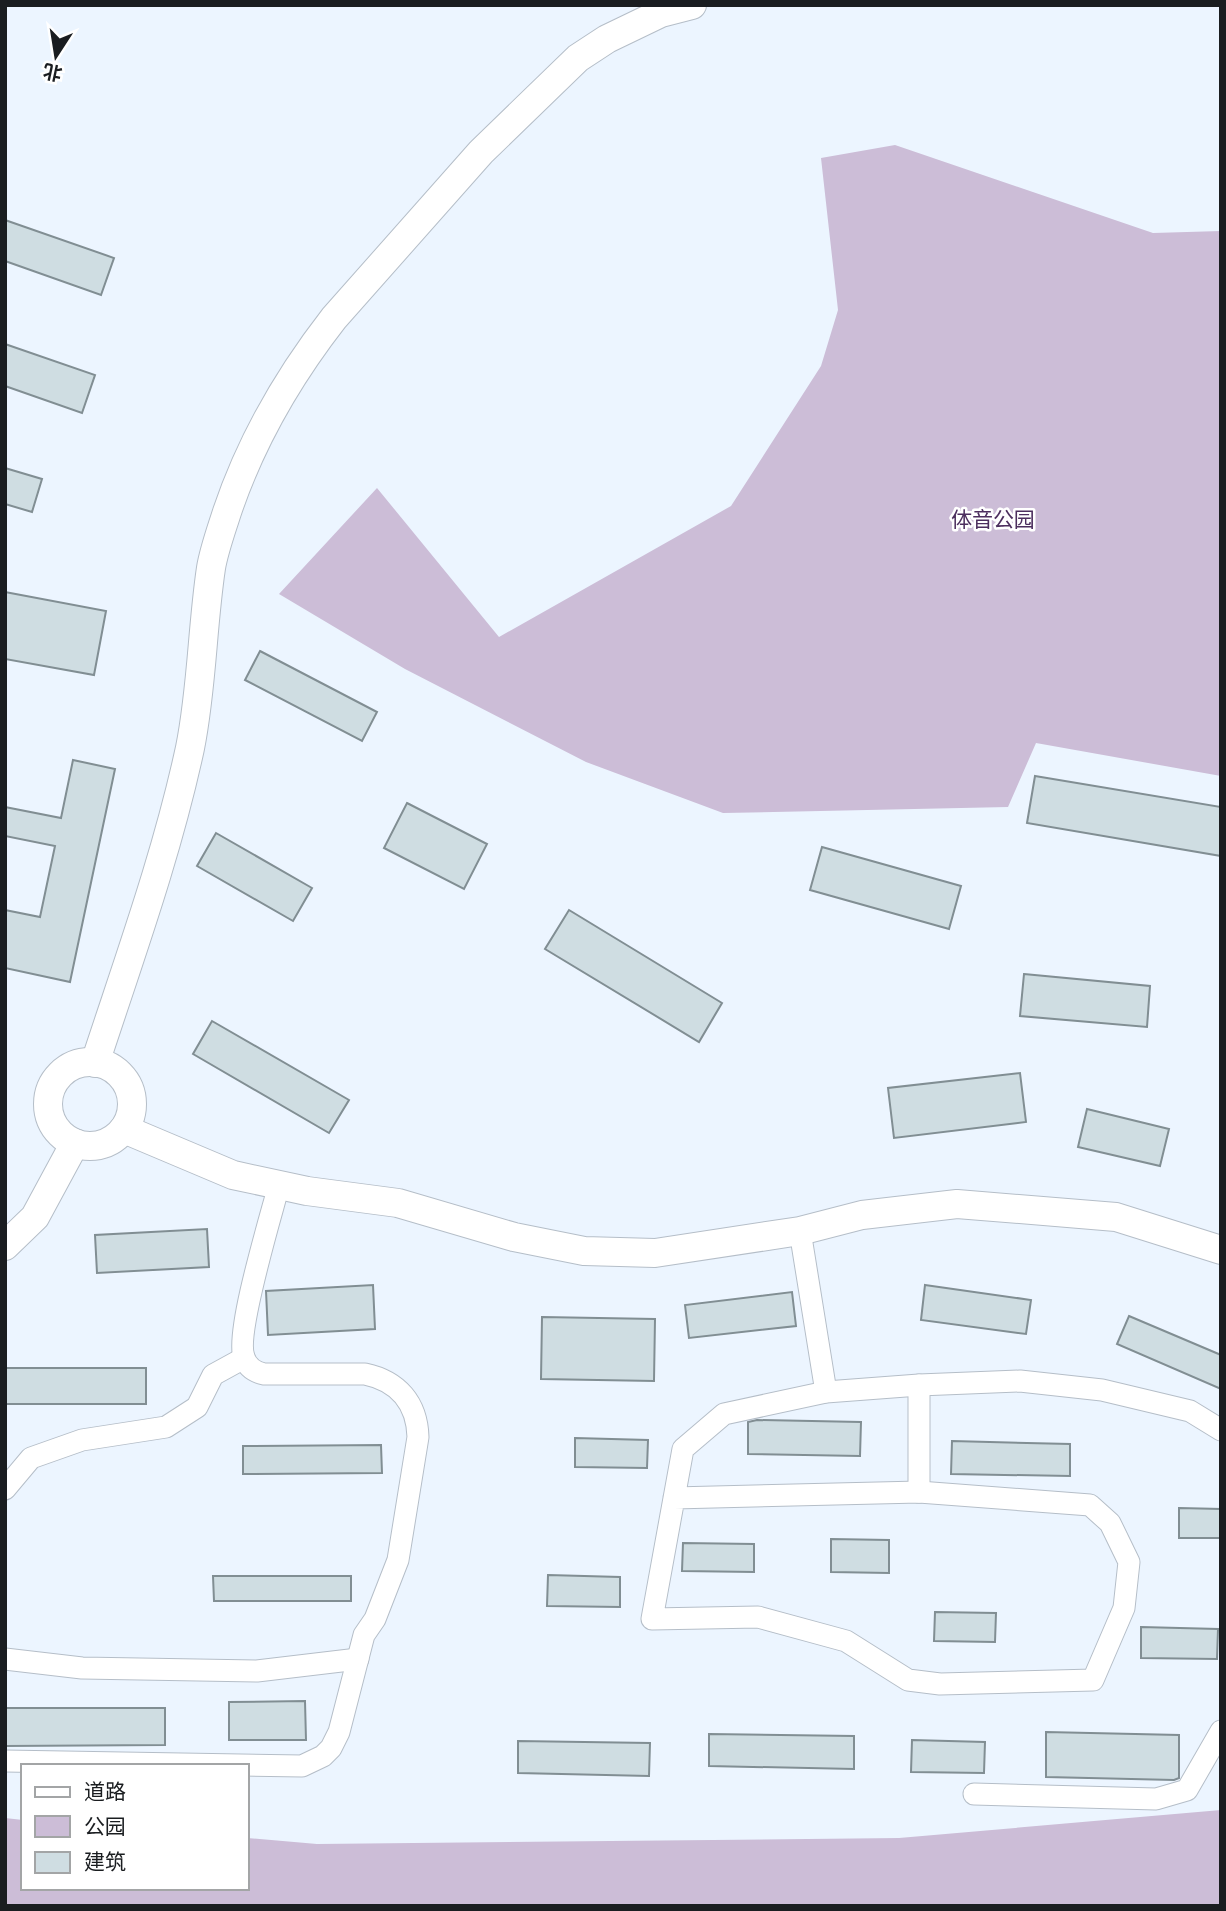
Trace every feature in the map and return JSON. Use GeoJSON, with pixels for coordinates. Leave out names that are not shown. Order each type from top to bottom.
{"type":"FeatureCollection","features":[{"type":"Feature","properties":{"kind":"street"},"geometry":{"type":"LineString","coordinates":[[95,1063],[172,828],[190,744],[211,566],[220,532],[244,467],[275,404],[334,318],[481,152],[578,58],[607,39],[661,13],[692,5]]}},
{"type":"Feature","properties":{"kind":"street"},"geometry":{"type":"LineString","coordinates":[[95,1063],[115,1070],[129,1087],[132,1109],[124,1129],[107,1142],[86,1146],[75,1143],[58,1131],[49,1111],[51,1089],[64,1072],[74,1066],[95,1063]]}},
{"type":"Feature","properties":{"kind":"street"},"geometry":{"type":"LineString","coordinates":[[124,1129],[233,1175],[307,1191],[398,1203],[514,1237],[584,1251],[655,1253],[800,1231],[862,1215],[957,1204],[1116,1217],[1221,1250]]}},
{"type":"Feature","properties":{"kind":"street"},"geometry":{"type":"LineString","coordinates":[[5,1246],[35,1217],[75,1143]]}},
{"type":"Feature","properties":{"kind":"street"},"geometry":{"type":"LineString","coordinates":[[248,1765],[302,1766],[323,1756],[336,1741],[364,1635],[376,1619],[398,1560],[418,1437],[413,1408],[394,1385],[375,1376],[264,1374],[252,1369],[244,1358],[246,1316],[279,1185]]}},
{"type":"Feature","properties":{"kind":"street"},"geometry":{"type":"LineString","coordinates":[[800,1231],[826,1392]]}},
{"type":"Feature","properties":{"kind":"street"},"geometry":{"type":"LineString","coordinates":[[5,1489],[31,1458],[82,1440],[166,1427],[197,1407],[213,1375],[244,1358]]}},
{"type":"Feature","properties":{"kind":"street"},"geometry":{"type":"LineString","coordinates":[[674,1498],[919,1492],[1090,1505],[1110,1523],[1129,1562],[1124,1608],[1093,1681],[940,1684],[908,1680],[846,1641],[758,1616],[652,1619],[674,1498],[683,1449],[724,1415],[826,1392],[1020,1381],[1102,1390],[1190,1411],[1221,1430]]}},
{"type":"Feature","properties":{"kind":"street"},"geometry":{"type":"LineString","coordinates":[[919,1385],[919,1492]]}},
{"type":"Feature","properties":{"kind":"street"},"geometry":{"type":"LineString","coordinates":[[5,1659],[82,1668],[257,1671],[358,1659]]}},
{"type":"Feature","properties":{"kind":"street"},"geometry":{"type":"LineString","coordinates":[[974,1794],[1156,1799],[1187,1790],[1221,1731]]}},
{"type":"Feature","properties":{"kind":"street"},"geometry":{"type":"LineString","coordinates":[[5,1761],[183,1764]]}},
{"type":"Feature","properties":{"kind":"green space","name":"体音公园"},"geometry":{"type":"Polygon","coordinates":[[[895,145],[1153,233],[1221,231],[1221,776],[1036,743],[1008,807],[723,813],[586,762],[405,669],[279,594],[377,488],[499,637],[731,506],[821,366],[838,310],[821,158],[895,145]]]}},
{"type":"Feature","properties":{"kind":"green space"},"geometry":{"type":"Polygon","coordinates":[[[1221,1810],[1221,1906],[5,1906],[5,1818],[21,1820],[21,1890],[248,1890],[248,1838],[317,1844],[899,1838],[1221,1810]]]}},
{"type":"Feature","properties":{"kind":"building"},"geometry":{"type":"Polygon","coordinates":[[[5,220],[114,258],[101,295],[5,261],[5,220]]]}},
{"type":"Feature","properties":{"kind":"building"},"geometry":{"type":"Polygon","coordinates":[[[5,344],[95,375],[82,413],[5,386],[5,344]]]}},
{"type":"Feature","properties":{"kind":"building"},"geometry":{"type":"Polygon","coordinates":[[[5,468],[42,479],[32,512],[5,504],[5,468]]]}},
{"type":"Feature","properties":{"kind":"building"},"geometry":{"type":"Polygon","coordinates":[[[5,592],[106,611],[94,675],[5,659],[5,592]]]}},
{"type":"Feature","properties":{"kind":"building"},"geometry":{"type":"Polygon","coordinates":[[[260,651],[377,712],[362,741],[245,680],[260,651]]]}},
{"type":"Feature","properties":{"kind":"building"},"geometry":{"type":"Polygon","coordinates":[[[73,760],[115,769],[70,982],[5,968],[5,910],[40,917],[55,846],[5,836],[5,807],[61,818],[73,760]]]}},
{"type":"Feature","properties":{"kind":"building"},"geometry":{"type":"Polygon","coordinates":[[[1035,776],[1221,807],[1221,856],[1027,823],[1035,776]]]}},
{"type":"Feature","properties":{"kind":"building"},"geometry":{"type":"Polygon","coordinates":[[[407,803],[487,844],[464,889],[384,848],[407,803]]]}},
{"type":"Feature","properties":{"kind":"building"},"geometry":{"type":"Polygon","coordinates":[[[216,833],[312,888],[293,921],[197,866],[216,833]]]}},
{"type":"Feature","properties":{"kind":"building"},"geometry":{"type":"Polygon","coordinates":[[[822,847],[961,886],[949,929],[810,890],[822,847]]]}},
{"type":"Feature","properties":{"kind":"building"},"geometry":{"type":"Polygon","coordinates":[[[569,910],[722,1003],[699,1042],[545,949],[569,910]]]}},
{"type":"Feature","properties":{"kind":"building"},"geometry":{"type":"Polygon","coordinates":[[[1024,974],[1150,986],[1147,1027],[1020,1016],[1024,974]]]}},
{"type":"Feature","properties":{"kind":"building"},"geometry":{"type":"Polygon","coordinates":[[[212,1021],[349,1100],[329,1133],[193,1054],[212,1021]]]}},
{"type":"Feature","properties":{"kind":"building"},"geometry":{"type":"Polygon","coordinates":[[[1020,1073],[1026,1122],[894,1138],[888,1088],[1020,1073]]]}},
{"type":"Feature","properties":{"kind":"building"},"geometry":{"type":"Polygon","coordinates":[[[1087,1109],[1169,1129],[1160,1166],[1078,1147],[1087,1109]]]}},
{"type":"Feature","properties":{"kind":"building"},"geometry":{"type":"Polygon","coordinates":[[[207,1229],[209,1267],[97,1273],[95,1235],[207,1229]]]}},
{"type":"Feature","properties":{"kind":"building"},"geometry":{"type":"Polygon","coordinates":[[[373,1285],[375,1329],[268,1335],[266,1291],[373,1285]]]}},
{"type":"Feature","properties":{"kind":"building"},"geometry":{"type":"Polygon","coordinates":[[[925,1285],[1031,1300],[1026,1334],[921,1320],[925,1285]]]}},
{"type":"Feature","properties":{"kind":"building"},"geometry":{"type":"Polygon","coordinates":[[[792,1292],[796,1326],[689,1338],[685,1305],[792,1292]]]}},
{"type":"Feature","properties":{"kind":"building"},"geometry":{"type":"Polygon","coordinates":[[[1129,1316],[1221,1355],[1221,1389],[1117,1344],[1129,1316]]]}},
{"type":"Feature","properties":{"kind":"building"},"geometry":{"type":"Polygon","coordinates":[[[542,1317],[655,1319],[654,1381],[541,1379],[542,1317]]]}},
{"type":"Feature","properties":{"kind":"building"},"geometry":{"type":"Polygon","coordinates":[[[5,1368],[146,1368],[146,1404],[5,1404],[5,1368]]]}},
{"type":"Feature","properties":{"kind":"building"},"geometry":{"type":"Polygon","coordinates":[[[748,1422],[861,1422],[860,1456],[748,1454],[748,1422]]]}},
{"type":"Feature","properties":{"kind":"building"},"geometry":{"type":"Polygon","coordinates":[[[575,1438],[648,1440],[647,1468],[575,1467],[575,1438]]]}},
{"type":"Feature","properties":{"kind":"building"},"geometry":{"type":"Polygon","coordinates":[[[952,1441],[1070,1444],[1070,1476],[951,1474],[952,1441]]]}},
{"type":"Feature","properties":{"kind":"building"},"geometry":{"type":"Polygon","coordinates":[[[381,1445],[382,1473],[243,1474],[243,1446],[381,1445]]]}},
{"type":"Feature","properties":{"kind":"building"},"geometry":{"type":"Polygon","coordinates":[[[1179,1508],[1221,1509],[1221,1538],[1179,1538],[1179,1508]]]}},
{"type":"Feature","properties":{"kind":"building"},"geometry":{"type":"Polygon","coordinates":[[[831,1539],[889,1540],[889,1573],[831,1572],[831,1539]]]}},
{"type":"Feature","properties":{"kind":"building"},"geometry":{"type":"Polygon","coordinates":[[[683,1543],[754,1544],[754,1572],[682,1571],[683,1543]]]}},
{"type":"Feature","properties":{"kind":"building"},"geometry":{"type":"Polygon","coordinates":[[[548,1575],[620,1577],[620,1607],[547,1606],[548,1575]]]}},
{"type":"Feature","properties":{"kind":"building"},"geometry":{"type":"Polygon","coordinates":[[[213,1576],[351,1576],[351,1601],[214,1601],[213,1576]]]}},
{"type":"Feature","properties":{"kind":"building"},"geometry":{"type":"Polygon","coordinates":[[[935,1612],[996,1613],[995,1642],[934,1641],[935,1612]]]}},
{"type":"Feature","properties":{"kind":"building"},"geometry":{"type":"Polygon","coordinates":[[[1141,1627],[1218,1629],[1217,1659],[1141,1658],[1141,1627]]]}},
{"type":"Feature","properties":{"kind":"building"},"geometry":{"type":"Polygon","coordinates":[[[305,1701],[306,1740],[229,1740],[229,1702],[305,1701]]]}},
{"type":"Feature","properties":{"kind":"building"},"geometry":{"type":"Polygon","coordinates":[[[5,1708],[165,1708],[165,1745],[5,1746],[5,1708]]]}},
{"type":"Feature","properties":{"kind":"building"},"geometry":{"type":"Polygon","coordinates":[[[1046,1732],[1179,1735],[1179,1778],[1046,1777],[1046,1732]]]}},
{"type":"Feature","properties":{"kind":"building"},"geometry":{"type":"Polygon","coordinates":[[[709,1734],[854,1736],[854,1769],[709,1766],[709,1734]]]}},
{"type":"Feature","properties":{"kind":"building"},"geometry":{"type":"Polygon","coordinates":[[[912,1740],[985,1742],[984,1773],[911,1772],[912,1740]]]}},
{"type":"Feature","properties":{"kind":"building"},"geometry":{"type":"Polygon","coordinates":[[[518,1741],[650,1743],[649,1776],[518,1773],[518,1741]]]}}]}
